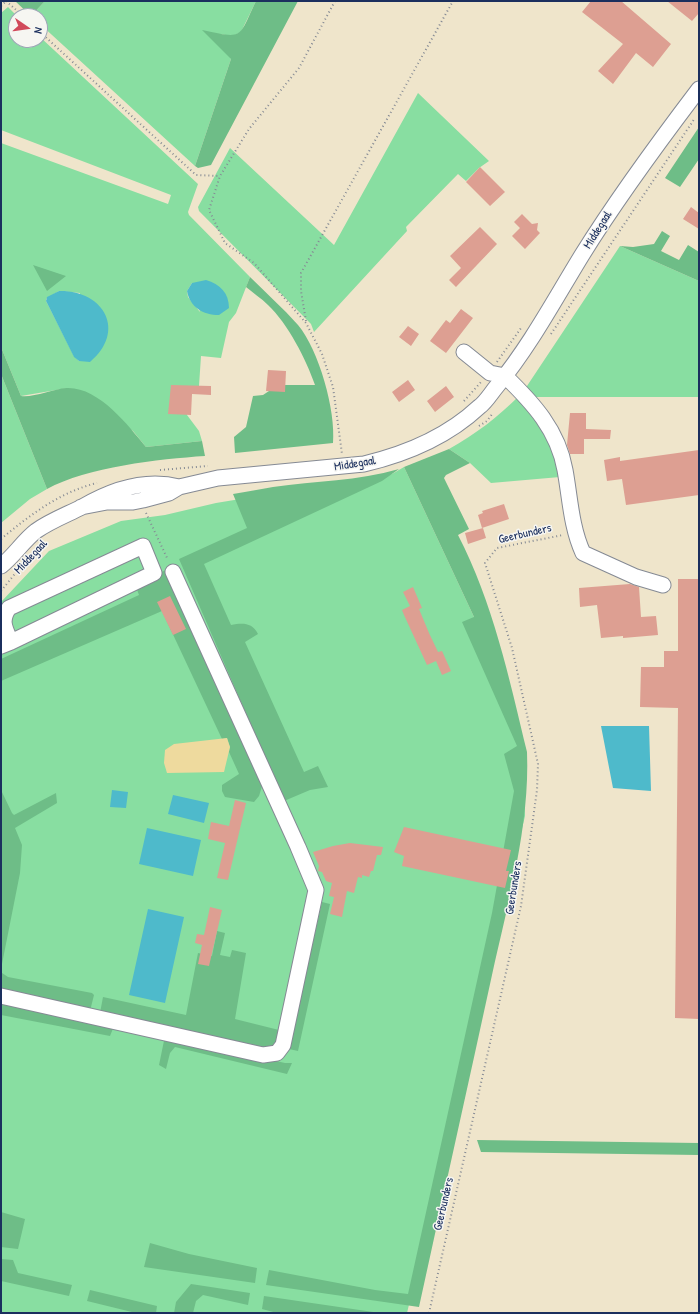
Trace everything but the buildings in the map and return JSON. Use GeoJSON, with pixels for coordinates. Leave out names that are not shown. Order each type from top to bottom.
{"type":"FeatureCollection","features":[{"type":"Feature","properties":{"kind":"street","name":"Middegaal"},"geometry":{"type":"LineString","coordinates":[[81,507],[107,502],[143,500],[169,493],[179,487],[218,478],[343,467],[387,459],[424,445],[454,427],[480,407],[505,376],[606,216],[650,153],[699,89]]}},
{"type":"Feature","properties":{"kind":"street"},"geometry":{"type":"LineString","coordinates":[[464,352],[490,373],[505,376],[534,406],[551,429],[565,468],[575,532],[583,553],[636,577],[663,585]]}},
{"type":"Feature","properties":{"kind":"street","name":"Middegaal"},"geometry":{"type":"LineString","coordinates":[[1,576],[35,532],[61,516],[94,499],[141,485],[169,485],[179,487]]}},
{"type":"Feature","properties":{"kind":"street"},"geometry":{"type":"LineString","coordinates":[[143,546],[154,572],[6,644],[3,616],[9,608],[143,546]]}},
{"type":"Feature","properties":{"kind":"street"},"geometry":{"type":"LineString","coordinates":[[1,996],[263,1055],[277,1053],[283,1045],[316,890],[298,847],[173,572]]}},
{"type":"Feature","properties":{"kind":"path"},"geometry":{"type":"LineString","coordinates":[[1,6],[6,1],[14,8]]}},
{"type":"Feature","properties":{"kind":"path"},"geometry":{"type":"LineString","coordinates":[[335,1],[299,68],[249,129],[220,176],[209,210],[225,243],[254,263],[306,322],[322,354],[333,387],[342,457]]}},
{"type":"Feature","properties":{"kind":"path"},"geometry":{"type":"LineString","coordinates":[[306,322],[301,291],[301,273],[453,1]]}},
{"type":"Feature","properties":{"kind":"path"},"geometry":{"type":"LineString","coordinates":[[48,39],[196,175],[220,176]]}},
{"type":"Feature","properties":{"kind":"path","name":"Middegaal"},"geometry":{"type":"LineString","coordinates":[[547,340],[699,113]]}},
{"type":"Feature","properties":{"kind":"path"},"geometry":{"type":"LineString","coordinates":[[461,404],[490,373]]}},
{"type":"Feature","properties":{"kind":"path"},"geometry":{"type":"LineString","coordinates":[[143,500],[144,509],[173,572]]}},
{"type":"Feature","properties":{"kind":"path","name":"Geerbunders"},"geometry":{"type":"LineString","coordinates":[[429,1313],[521,906],[537,790],[538,764],[512,648],[485,563],[497,548],[575,532]]}},
{"type":"Feature","properties":{"kind":"path","name":"Middegaal"},"geometry":{"type":"LineString","coordinates":[[1,591],[10,564]]}},
{"type":"Feature","properties":{"kind":"green space"},"geometry":{"type":"Polygon","coordinates":[[[15,1],[45,1],[38,8],[22,8],[15,1]]]}},
{"type":"Feature","properties":{"kind":"green space"},"geometry":{"type":"Polygon","coordinates":[[[45,1],[256,1],[241,32],[233,36],[219,34],[231,59],[195,166],[48,31],[48,8],[38,8],[45,1]]]}},
{"type":"Feature","properties":{"kind":"green space"},"geometry":{"type":"Polygon","coordinates":[[[256,1],[298,1],[211,165],[198,168],[195,166],[231,59],[202,30],[226,35],[238,33],[246,23],[256,1]]]}},
{"type":"Feature","properties":{"kind":"green space"},"geometry":{"type":"Polygon","coordinates":[[[8,7],[8,48],[48,48],[48,44],[198,184],[188,212],[189,215],[250,277],[236,313],[229,322],[221,358],[201,356],[199,386],[191,386],[187,415],[199,431],[202,441],[146,447],[133,431],[68,388],[21,396],[1,347],[1,143],[168,204],[171,195],[1,130],[1,13],[8,7]],[[192,283],[187,291],[188,297],[200,312],[192,283]],[[59,291],[46,299],[74,356],[79,361],[80,293],[59,291]]]}},
{"type":"Feature","properties":{"kind":"green space"},"geometry":{"type":"Polygon","coordinates":[[[418,93],[489,161],[479,168],[466,181],[458,174],[406,227],[407,231],[314,332],[311,324],[199,211],[198,207],[230,148],[334,245],[418,93]]]}},
{"type":"Feature","properties":{"kind":"green space"},"geometry":{"type":"Polygon","coordinates":[[[699,127],[699,159],[680,187],[665,178],[699,127]]]}},
{"type":"Feature","properties":{"kind":"green space"},"geometry":{"type":"Polygon","coordinates":[[[662,231],[670,236],[661,251],[679,260],[688,245],[699,252],[699,281],[620,246],[633,247],[654,244],[662,231]]]}},
{"type":"Feature","properties":{"kind":"green space"},"geometry":{"type":"Polygon","coordinates":[[[620,246],[699,281],[699,397],[532,397],[525,389],[620,246]]]}},
{"type":"Feature","properties":{"kind":"green space"},"geometry":{"type":"Polygon","coordinates":[[[33,265],[66,276],[47,291],[33,265]]]}},
{"type":"Feature","properties":{"kind":"green space"},"geometry":{"type":"Polygon","coordinates":[[[250,277],[298,325],[313,349],[329,398],[332,415],[333,443],[235,453],[234,437],[246,427],[253,396],[263,395],[278,385],[315,385],[296,342],[283,322],[263,300],[246,287],[250,277]]]}},
{"type":"Feature","properties":{"kind":"green space"},"geometry":{"type":"Polygon","coordinates":[[[1,347],[21,396],[31,396],[66,388],[78,389],[89,393],[111,408],[146,447],[202,441],[205,456],[167,459],[124,465],[82,475],[63,481],[47,489],[1,374],[1,347]]]}},
{"type":"Feature","properties":{"kind":"green space"},"geometry":{"type":"Polygon","coordinates":[[[1,374],[47,489],[30,499],[1,523],[1,374]]]}},
{"type":"Feature","properties":{"kind":"green space"},"geometry":{"type":"Polygon","coordinates":[[[520,395],[547,431],[560,477],[491,483],[470,463],[449,449],[486,425],[520,395]]]}},
{"type":"Feature","properties":{"kind":"green space"},"geometry":{"type":"Polygon","coordinates":[[[449,449],[470,463],[446,475],[444,478],[469,529],[458,535],[481,587],[499,641],[527,752],[527,780],[525,808],[517,864],[419,1307],[266,1285],[269,1270],[375,1290],[408,1294],[492,913],[514,791],[504,754],[517,746],[462,622],[474,617],[404,467],[449,449]]]}},
{"type":"Feature","properties":{"kind":"green space"},"geometry":{"type":"Polygon","coordinates":[[[404,467],[474,617],[523,749],[525,816],[407,1313],[1,1313],[1,602],[49,551],[121,521],[165,515],[216,503],[392,474],[404,467]]]}},
{"type":"Feature","properties":{"kind":"green space"},"geometry":{"type":"Polygon","coordinates":[[[399,469],[382,481],[204,564],[231,625],[250,625],[258,634],[245,642],[304,772],[318,766],[328,787],[310,790],[284,801],[179,559],[247,528],[233,494],[273,487],[368,476],[399,469]]]}},
{"type":"Feature","properties":{"kind":"green space"},"geometry":{"type":"Polygon","coordinates":[[[166,570],[264,780],[259,796],[254,802],[225,797],[222,791],[222,785],[239,774],[229,752],[230,747],[227,738],[222,739],[162,611],[1,681],[1,659],[139,595],[135,584],[166,570]]]}},
{"type":"Feature","properties":{"kind":"green space"},"geometry":{"type":"Polygon","coordinates":[[[1,790],[14,815],[56,793],[57,803],[15,828],[22,845],[20,873],[1,969],[1,790]]]}},
{"type":"Feature","properties":{"kind":"green space"},"geometry":{"type":"Polygon","coordinates":[[[322,902],[330,904],[298,1051],[289,1049],[322,902]]]}},
{"type":"Feature","properties":{"kind":"green space"},"geometry":{"type":"Polygon","coordinates":[[[217,931],[225,933],[220,955],[230,957],[232,950],[246,953],[235,1019],[283,1031],[272,1049],[100,1013],[103,997],[186,1015],[198,953],[212,956],[217,931]]]}},
{"type":"Feature","properties":{"kind":"green space"},"geometry":{"type":"Polygon","coordinates":[[[1,969],[2,973],[8,977],[92,993],[94,995],[90,1011],[1,991],[1,969]]]}},
{"type":"Feature","properties":{"kind":"green space"},"geometry":{"type":"Polygon","coordinates":[[[1,999],[114,1026],[110,1036],[1,1015],[1,999]]]}},
{"type":"Feature","properties":{"kind":"green space"},"geometry":{"type":"Polygon","coordinates":[[[165,1036],[285,1063],[292,1063],[287,1074],[175,1047],[170,1053],[166,1069],[159,1065],[165,1036]]]}},
{"type":"Feature","properties":{"kind":"green space"},"geometry":{"type":"Polygon","coordinates":[[[477,1140],[699,1143],[699,1155],[481,1152],[477,1140]]]}},
{"type":"Feature","properties":{"kind":"green space"},"geometry":{"type":"Polygon","coordinates":[[[1,1212],[25,1219],[18,1249],[1,1247],[1,1212]]]}},
{"type":"Feature","properties":{"kind":"green space"},"geometry":{"type":"Polygon","coordinates":[[[150,1243],[189,1254],[257,1268],[255,1283],[144,1267],[150,1243]]]}},
{"type":"Feature","properties":{"kind":"green space"},"geometry":{"type":"Polygon","coordinates":[[[1,1259],[13,1260],[18,1273],[72,1285],[69,1296],[1,1281],[1,1259]]]}},
{"type":"Feature","properties":{"kind":"green space"},"geometry":{"type":"Polygon","coordinates":[[[191,1284],[250,1293],[248,1305],[203,1295],[196,1301],[193,1313],[174,1313],[176,1302],[191,1284]]]}},
{"type":"Feature","properties":{"kind":"green space"},"geometry":{"type":"Polygon","coordinates":[[[90,1290],[157,1306],[156,1313],[136,1313],[87,1301],[90,1290]]]}},
{"type":"Feature","properties":{"kind":"green space"},"geometry":{"type":"Polygon","coordinates":[[[264,1296],[380,1313],[277,1313],[262,1309],[264,1296]]]}},
{"type":"Feature","properties":{"kind":"sand"},"geometry":{"type":"Polygon","coordinates":[[[227,738],[230,747],[224,772],[167,773],[164,763],[165,750],[174,744],[227,738]]]}},
{"type":"Feature","properties":{"kind":"water"},"geometry":{"type":"Polygon","coordinates":[[[206,280],[216,284],[223,290],[229,303],[229,308],[219,315],[208,314],[198,309],[191,302],[189,297],[187,291],[192,283],[206,280]]]}},
{"type":"Feature","properties":{"kind":"water"},"geometry":{"type":"Polygon","coordinates":[[[59,291],[75,292],[88,297],[98,305],[105,314],[108,326],[107,338],[101,350],[90,362],[79,361],[74,357],[46,301],[47,297],[59,291]]]}},
{"type":"Feature","properties":{"kind":"water"},"geometry":{"type":"Polygon","coordinates":[[[601,726],[649,726],[651,791],[613,788],[601,726]]]}},
{"type":"Feature","properties":{"kind":"water"},"geometry":{"type":"Polygon","coordinates":[[[112,790],[128,792],[126,808],[110,807],[112,790]]]}},
{"type":"Feature","properties":{"kind":"water"},"geometry":{"type":"Polygon","coordinates":[[[173,795],[209,803],[204,823],[168,814],[173,795]]]}},
{"type":"Feature","properties":{"kind":"water"},"geometry":{"type":"Polygon","coordinates":[[[147,828],[201,840],[193,876],[139,864],[147,828]]]}},
{"type":"Feature","properties":{"kind":"water"},"geometry":{"type":"Polygon","coordinates":[[[148,909],[184,917],[165,1003],[129,995],[148,909]]]}}]}
